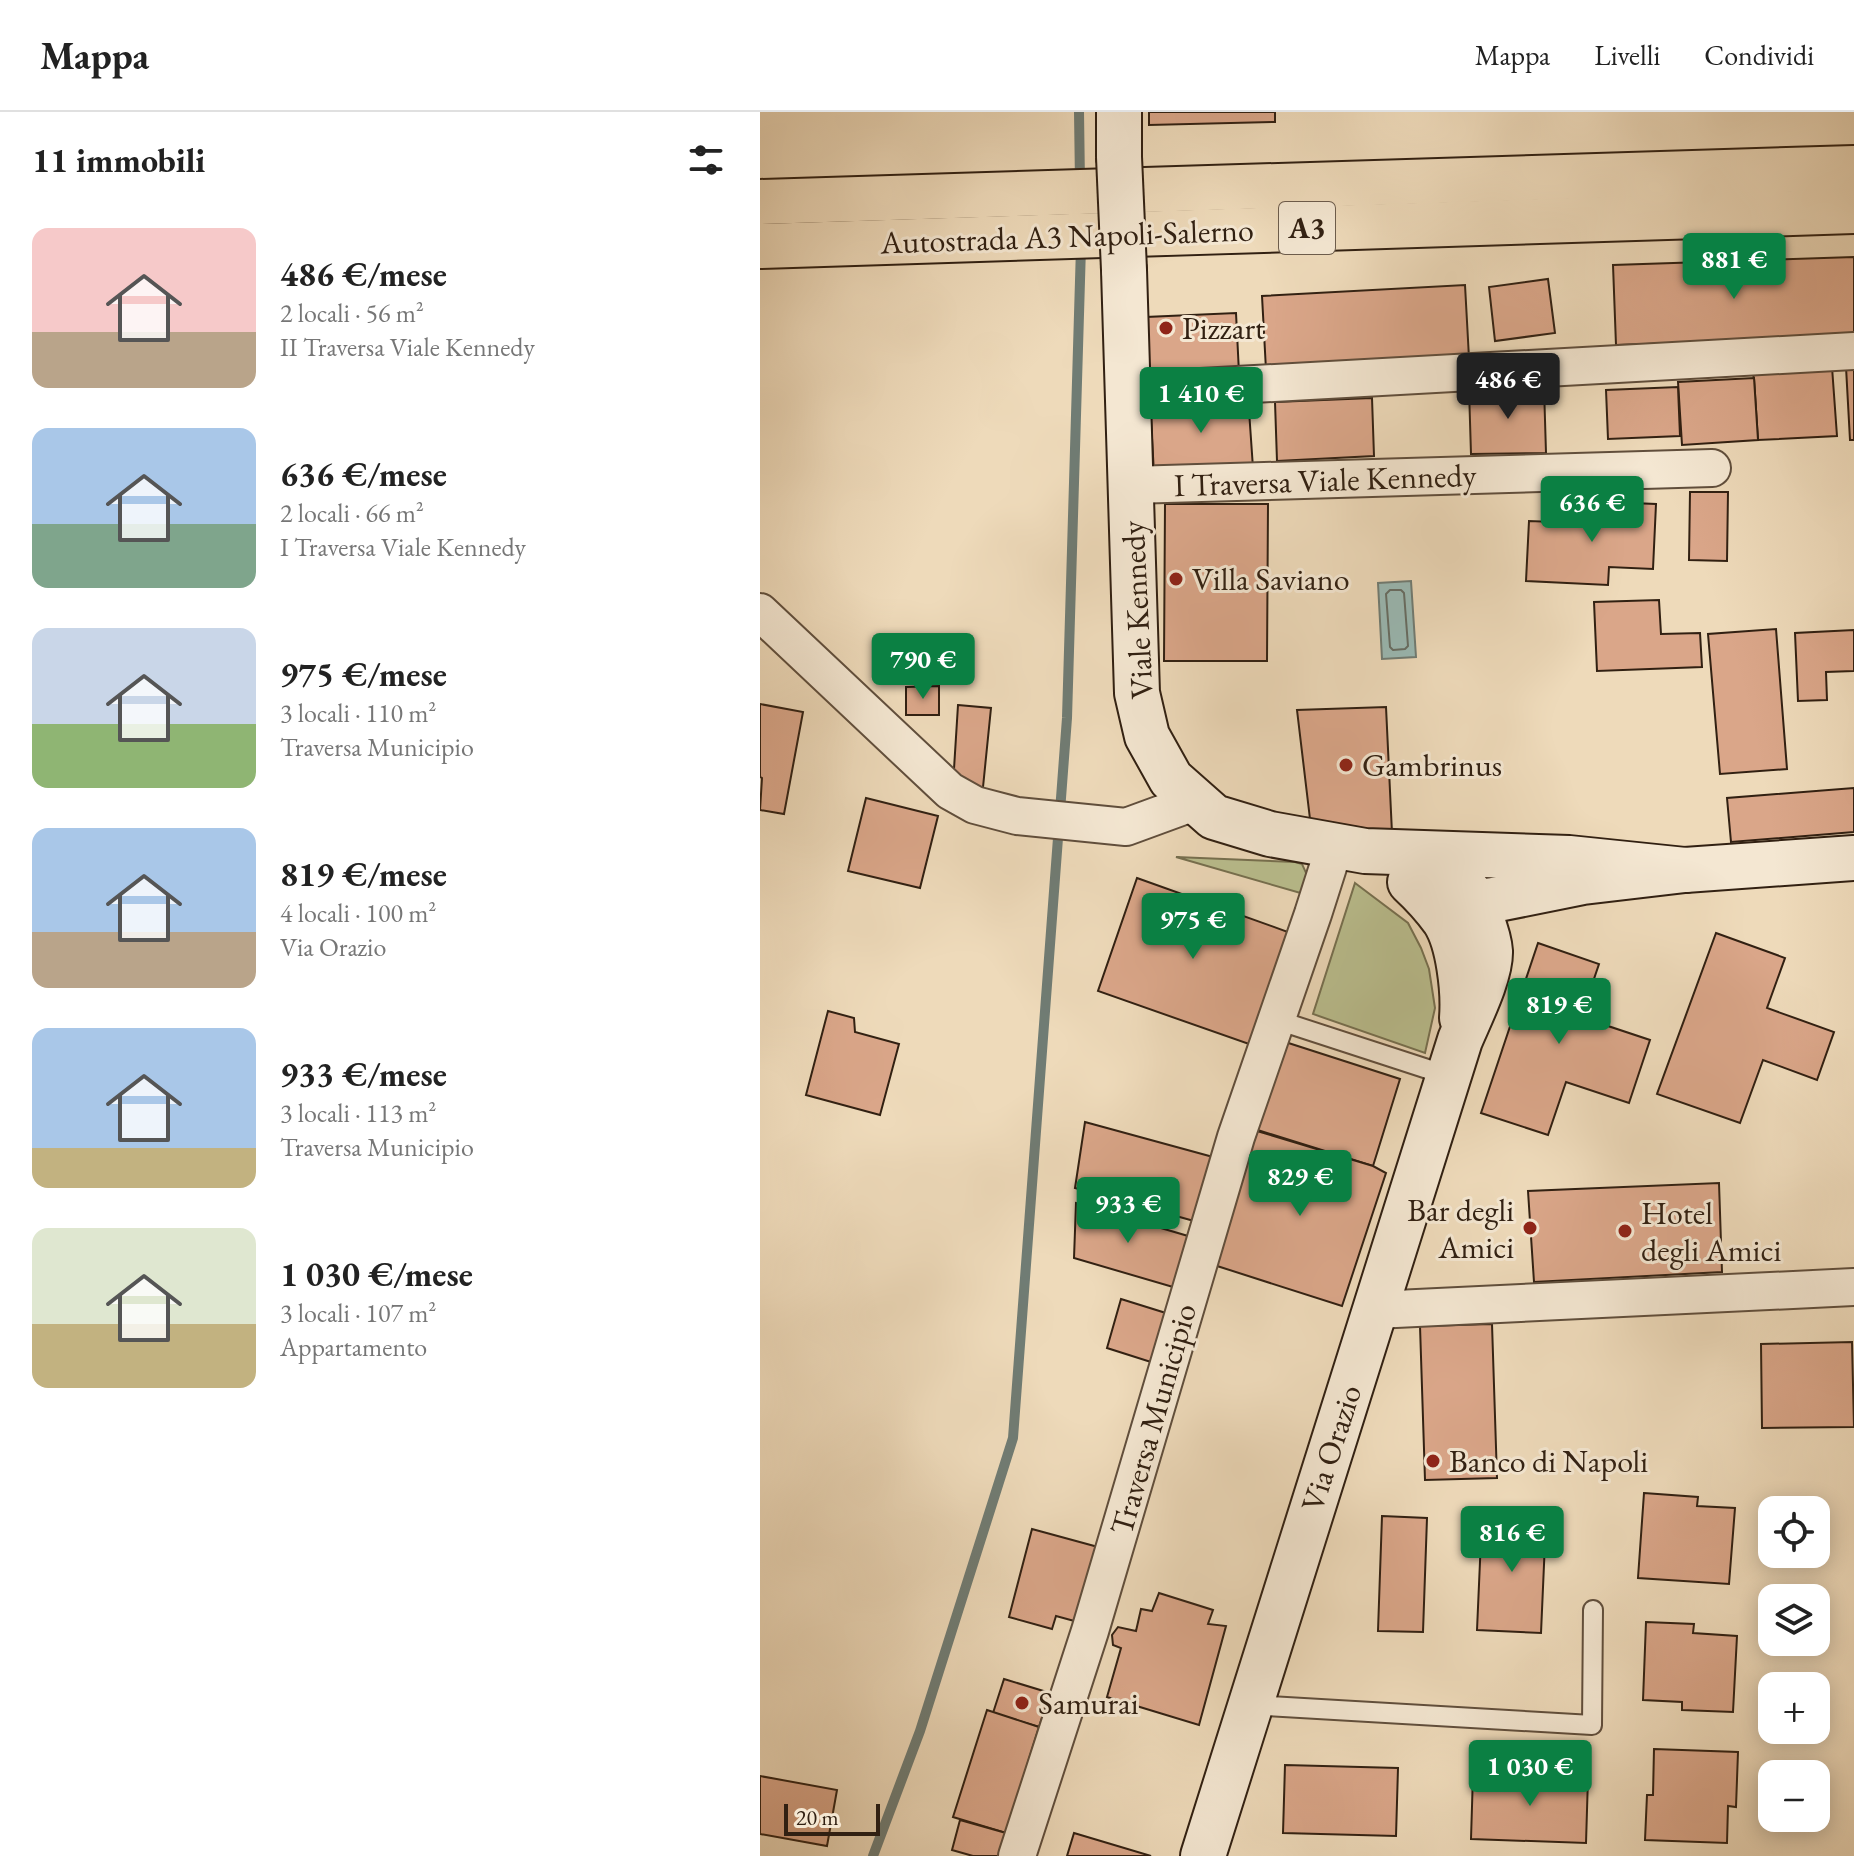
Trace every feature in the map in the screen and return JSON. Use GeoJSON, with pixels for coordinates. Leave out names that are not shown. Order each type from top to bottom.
{"type":"FeatureCollection","features":[{"type":"Feature","properties":{"kind":"highway","name":"Autostrada A3 Napoli-Salerno"},"geometry":{"type":"LineString","coordinates":[[760,202],[1854,168]]}},
{"type":"Feature","properties":{"kind":"highway","name":"Autostrada A3 Napoli-Salerno"},"geometry":{"type":"LineString","coordinates":[[760,246],[1854,211]]}},
{"type":"Feature","properties":{"kind":"street","name":"Viale Kennedy"},"geometry":{"type":"LineString","coordinates":[[1119,112],[1137,693],[1147,736],[1171,779],[1214,817],[1270,834],[1350,848]]}},
{"type":"Feature","properties":{"kind":"street"},"geometry":{"type":"LineString","coordinates":[[1128,391],[1854,351]]}},
{"type":"Feature","properties":{"kind":"street","name":"I Traversa Viale Kennedy"},"geometry":{"type":"LineString","coordinates":[[1131,485],[1712,468]]}},
{"type":"Feature","properties":{"kind":"street"},"geometry":{"type":"LineString","coordinates":[[760,612],[950,791],[975,805],[1017,816],[1117,826],[1197,801]]}},
{"type":"Feature","properties":{"kind":"street"},"geometry":{"type":"LineString","coordinates":[[1350,848],[1443,893],[1482,917],[1490,951],[1485,979],[1454,1058]]}},
{"type":"Feature","properties":{"kind":"street","name":"Traversa Municipio"},"geometry":{"type":"LineString","coordinates":[[1017,1856],[1094,1616],[1236,1137],[1313,914],[1350,848]]}},
{"type":"Feature","properties":{"kind":"street"},"geometry":{"type":"LineString","coordinates":[[1443,893],[1576,870],[1685,870],[1854,858]]}},
{"type":"Feature","properties":{"kind":"street"},"geometry":{"type":"LineString","coordinates":[[1443,893],[1488,901],[1576,870]]}},
{"type":"Feature","properties":{"kind":"street"},"geometry":{"type":"LineString","coordinates":[[1490,951],[1515,925],[1546,902],[1576,870]]}},
{"type":"Feature","properties":{"kind":"street"},"geometry":{"type":"LineString","coordinates":[[1443,893],[1464,996],[1454,1058]]}},
{"type":"Feature","properties":{"kind":"street","name":"Via Orazio"},"geometry":{"type":"LineString","coordinates":[[1203,1856],[1454,1058]]}},
{"type":"Feature","properties":{"kind":"street"},"geometry":{"type":"LineString","coordinates":[[1375,1310],[1854,1287]]}},
{"type":"Feature","properties":{"kind":"lane"},"geometry":{"type":"LineString","coordinates":[[1277,1020],[1454,1058]]}},
{"type":"Feature","properties":{"kind":"lane"},"geometry":{"type":"LineString","coordinates":[[1250,1705],[1592,1725],[1593,1610]]}},
{"type":"Feature","properties":{"kind":"green space"},"geometry":{"type":"Polygon","coordinates":[[[1176,857],[1295,862],[1302,864],[1308,877],[1304,894],[1176,857]]]}},
{"type":"Feature","properties":{"kind":"green space"},"geometry":{"type":"Polygon","coordinates":[[[1355,883],[1408,923],[1421,948],[1429,969],[1435,1008],[1425,1053],[1313,1014],[1355,883]]]}},
{"type":"Feature","properties":{"kind":"water"},"geometry":{"type":"Polygon","coordinates":[[[1411,581],[1416,657],[1382,659],[1378,583],[1411,581]]]}},
{"type":"Feature","properties":{"kind":"building"},"geometry":{"type":"Polygon","coordinates":[[[1149,112],[1275,112],[1275,122],[1149,125],[1149,112]]]}},
{"type":"Feature","properties":{"kind":"building"},"geometry":{"type":"Polygon","coordinates":[[[1854,257],[1854,337],[1616,345],[1613,265],[1854,257]]]}},
{"type":"Feature","properties":{"kind":"building"},"geometry":{"type":"Polygon","coordinates":[[[1548,279],[1555,333],[1495,341],[1489,287],[1548,279]]]}},
{"type":"Feature","properties":{"kind":"building"},"geometry":{"type":"Polygon","coordinates":[[[1465,285],[1469,358],[1266,370],[1262,296],[1465,285]]]}},
{"type":"Feature","properties":{"kind":"building"},"geometry":{"type":"Polygon","coordinates":[[[1236,313],[1239,373],[1150,377],[1146,317],[1236,313]]]}},
{"type":"Feature","properties":{"kind":"building"},"geometry":{"type":"Polygon","coordinates":[[[1832,367],[1837,436],[1758,440],[1752,372],[1832,367]]]}},
{"type":"Feature","properties":{"kind":"building"},"geometry":{"type":"Polygon","coordinates":[[[1846,367],[1854,367],[1854,440],[1850,440],[1846,367]]]}},
{"type":"Feature","properties":{"kind":"building"},"geometry":{"type":"Polygon","coordinates":[[[1754,378],[1758,440],[1682,445],[1678,382],[1754,378]]]}},
{"type":"Feature","properties":{"kind":"building"},"geometry":{"type":"Polygon","coordinates":[[[1544,387],[1546,453],[1471,454],[1469,389],[1544,387]]]}},
{"type":"Feature","properties":{"kind":"building"},"geometry":{"type":"Polygon","coordinates":[[[1678,387],[1680,436],[1608,439],[1606,390],[1678,387]]]}},
{"type":"Feature","properties":{"kind":"building"},"geometry":{"type":"Polygon","coordinates":[[[1248,396],[1253,468],[1154,474],[1150,402],[1248,396]]]}},
{"type":"Feature","properties":{"kind":"building"},"geometry":{"type":"Polygon","coordinates":[[[1372,398],[1374,456],[1277,461],[1275,402],[1372,398]]]}},
{"type":"Feature","properties":{"kind":"building"},"geometry":{"type":"Polygon","coordinates":[[[1690,492],[1728,492],[1727,561],[1689,560],[1690,492]]]}},
{"type":"Feature","properties":{"kind":"building"},"geometry":{"type":"Polygon","coordinates":[[[1582,501],[1656,504],[1653,569],[1609,567],[1608,585],[1526,581],[1529,521],[1581,523],[1582,501]]]}},
{"type":"Feature","properties":{"kind":"building"},"geometry":{"type":"Polygon","coordinates":[[[1165,504],[1268,504],[1267,661],[1164,661],[1165,504]]]}},
{"type":"Feature","properties":{"kind":"building"},"geometry":{"type":"Polygon","coordinates":[[[1659,600],[1661,634],[1700,633],[1702,667],[1597,671],[1594,602],[1659,600]]]}},
{"type":"Feature","properties":{"kind":"building"},"geometry":{"type":"Polygon","coordinates":[[[1776,629],[1787,769],[1720,774],[1708,634],[1776,629]]]}},
{"type":"Feature","properties":{"kind":"building"},"geometry":{"type":"Polygon","coordinates":[[[1854,630],[1854,671],[1826,672],[1827,700],[1798,701],[1795,633],[1854,630]]]}},
{"type":"Feature","properties":{"kind":"building"},"geometry":{"type":"Polygon","coordinates":[[[939,686],[939,715],[906,715],[906,687],[939,686]]]}},
{"type":"Feature","properties":{"kind":"building"},"geometry":{"type":"Polygon","coordinates":[[[760,704],[803,712],[784,814],[760,810],[760,704]]]}},
{"type":"Feature","properties":{"kind":"building"},"geometry":{"type":"Polygon","coordinates":[[[958,705],[991,708],[982,797],[953,785],[958,705]]]}},
{"type":"Feature","properties":{"kind":"building","name":"Gambrinus"},"geometry":{"type":"Polygon","coordinates":[[[1386,707],[1392,833],[1310,819],[1297,710],[1386,707]]]}},
{"type":"Feature","properties":{"kind":"building"},"geometry":{"type":"Polygon","coordinates":[[[1854,788],[1854,832],[1731,842],[1727,798],[1854,788]]]}},
{"type":"Feature","properties":{"kind":"building"},"geometry":{"type":"Polygon","coordinates":[[[866,798],[938,816],[920,888],[848,871],[866,798]]]}},
{"type":"Feature","properties":{"kind":"building"},"geometry":{"type":"Polygon","coordinates":[[[1137,878],[1288,932],[1249,1044],[1098,991],[1137,878]]]}},
{"type":"Feature","properties":{"kind":"building"},"geometry":{"type":"Polygon","coordinates":[[[1716,933],[1785,958],[1767,1008],[1834,1032],[1817,1080],[1763,1060],[1740,1123],[1657,1094],[1716,933]]]}},
{"type":"Feature","properties":{"kind":"building"},"geometry":{"type":"Polygon","coordinates":[[[1538,943],[1599,964],[1581,1017],[1650,1040],[1629,1103],[1566,1082],[1548,1135],[1481,1113],[1538,943]]]}},
{"type":"Feature","properties":{"kind":"building"},"geometry":{"type":"Polygon","coordinates":[[[828,1011],[854,1018],[855,1032],[899,1044],[880,1115],[806,1095],[828,1011]]]}},
{"type":"Feature","properties":{"kind":"building"},"geometry":{"type":"Polygon","coordinates":[[[1276,1039],[1400,1079],[1373,1166],[1248,1127],[1276,1039]]]}},
{"type":"Feature","properties":{"kind":"building"},"geometry":{"type":"Polygon","coordinates":[[[1085,1122],[1213,1157],[1194,1221],[1075,1188],[1085,1122]]]}},
{"type":"Feature","properties":{"kind":"building"},"geometry":{"type":"Polygon","coordinates":[[[1257,1131],[1373,1166],[1386,1173],[1342,1306],[1214,1265],[1257,1131]]]}},
{"type":"Feature","properties":{"kind":"building","name":"Hotel degli Amici"},"geometry":{"type":"Polygon","coordinates":[[[1719,1183],[1722,1272],[1534,1282],[1528,1191],[1719,1183]]]}},
{"type":"Feature","properties":{"kind":"building"},"geometry":{"type":"Polygon","coordinates":[[[1076,1203],[1188,1236],[1173,1287],[1074,1258],[1076,1203]]]}},
{"type":"Feature","properties":{"kind":"building"},"geometry":{"type":"Polygon","coordinates":[[[1121,1299],[1169,1314],[1154,1363],[1107,1348],[1121,1299]]]}},
{"type":"Feature","properties":{"kind":"building"},"geometry":{"type":"Polygon","coordinates":[[[1492,1324],[1497,1478],[1425,1480],[1420,1326],[1492,1324]]]}},
{"type":"Feature","properties":{"kind":"building"},"geometry":{"type":"Polygon","coordinates":[[[1852,1342],[1854,1427],[1762,1428],[1761,1344],[1852,1342]]]}},
{"type":"Feature","properties":{"kind":"building"},"geometry":{"type":"Polygon","coordinates":[[[1644,1493],[1698,1497],[1697,1506],[1735,1508],[1729,1584],[1638,1578],[1644,1493]]]}},
{"type":"Feature","properties":{"kind":"building"},"geometry":{"type":"Polygon","coordinates":[[[1382,1516],[1427,1518],[1423,1632],[1378,1631],[1382,1516]]]}},
{"type":"Feature","properties":{"kind":"building"},"geometry":{"type":"Polygon","coordinates":[[[1482,1516],[1546,1519],[1541,1633],[1477,1630],[1482,1516]]]}},
{"type":"Feature","properties":{"kind":"building"},"geometry":{"type":"Polygon","coordinates":[[[1032,1529],[1098,1547],[1078,1622],[1056,1616],[1052,1629],[1009,1617],[1032,1529]]]}},
{"type":"Feature","properties":{"kind":"building"},"geometry":{"type":"Polygon","coordinates":[[[1159,1593],[1213,1610],[1208,1624],[1226,1626],[1199,1725],[1107,1697],[1121,1648],[1113,1645],[1112,1635],[1118,1627],[1136,1631],[1141,1609],[1152,1611],[1159,1593]]]}},
{"type":"Feature","properties":{"kind":"building"},"geometry":{"type":"Polygon","coordinates":[[[1646,1622],[1694,1624],[1693,1633],[1737,1636],[1733,1712],[1682,1710],[1682,1702],[1643,1700],[1646,1622]]]}},
{"type":"Feature","properties":{"kind":"building","name":"Samurai"},"geometry":{"type":"Polygon","coordinates":[[[1004,1679],[1050,1693],[1039,1727],[993,1713],[1004,1679]]]}},
{"type":"Feature","properties":{"kind":"building"},"geometry":{"type":"Polygon","coordinates":[[[987,1710],[1039,1727],[1006,1833],[953,1817],[987,1710]]]}},
{"type":"Feature","properties":{"kind":"building"},"geometry":{"type":"Polygon","coordinates":[[[1654,1749],[1738,1752],[1736,1807],[1728,1806],[1727,1843],[1645,1840],[1647,1795],[1653,1795],[1654,1749]]]}},
{"type":"Feature","properties":{"kind":"building"},"geometry":{"type":"Polygon","coordinates":[[[1285,1765],[1398,1768],[1396,1836],[1283,1833],[1285,1765]]]}},
{"type":"Feature","properties":{"kind":"building"},"geometry":{"type":"Polygon","coordinates":[[[1473,1774],[1588,1777],[1586,1843],[1471,1839],[1473,1774]]]}},
{"type":"Feature","properties":{"kind":"building"},"geometry":{"type":"Polygon","coordinates":[[[760,1776],[837,1790],[827,1846],[760,1834],[760,1776]]]}},
{"type":"Feature","properties":{"kind":"building"},"geometry":{"type":"Polygon","coordinates":[[[960,1820],[1006,1833],[999,1856],[973,1856],[952,1850],[960,1820]]]}},
{"type":"Feature","properties":{"kind":"building"},"geometry":{"type":"Polygon","coordinates":[[[1074,1833],[1151,1856],[1067,1856],[1074,1833]]]}},
{"type":"Feature","properties":{"kind":"waterway"},"geometry":{"type":"LineString","coordinates":[[1079,112],[1080,183]]}},
{"type":"Feature","properties":{"kind":"waterway"},"geometry":{"type":"LineString","coordinates":[[873,1856],[920,1731],[1013,1438],[1067,718],[1081,247]]}},
{"type":"Feature","properties":{"kind":"place","name":"Pizzart"},"geometry":{"type":"Point","coordinates":[1166,328]}},
{"type":"Feature","properties":{"kind":"place","name":"Villa Saviano"},"geometry":{"type":"Point","coordinates":[1176,579]}},
{"type":"Feature","properties":{"kind":"place","name":"Gambrinus"},"geometry":{"type":"Point","coordinates":[1346,765]}},
{"type":"Feature","properties":{"kind":"place","name":"Bar degli Amici"},"geometry":{"type":"Point","coordinates":[1530,1228]}},
{"type":"Feature","properties":{"kind":"place","name":"Hotel degli Amici"},"geometry":{"type":"Point","coordinates":[1625,1231]}},
{"type":"Feature","properties":{"kind":"place","name":"Banco di Napoli"},"geometry":{"type":"Point","coordinates":[1433,1461]}},
{"type":"Feature","properties":{"kind":"place","name":"Samurai"},"geometry":{"type":"Point","coordinates":[1022,1703]}}]}
